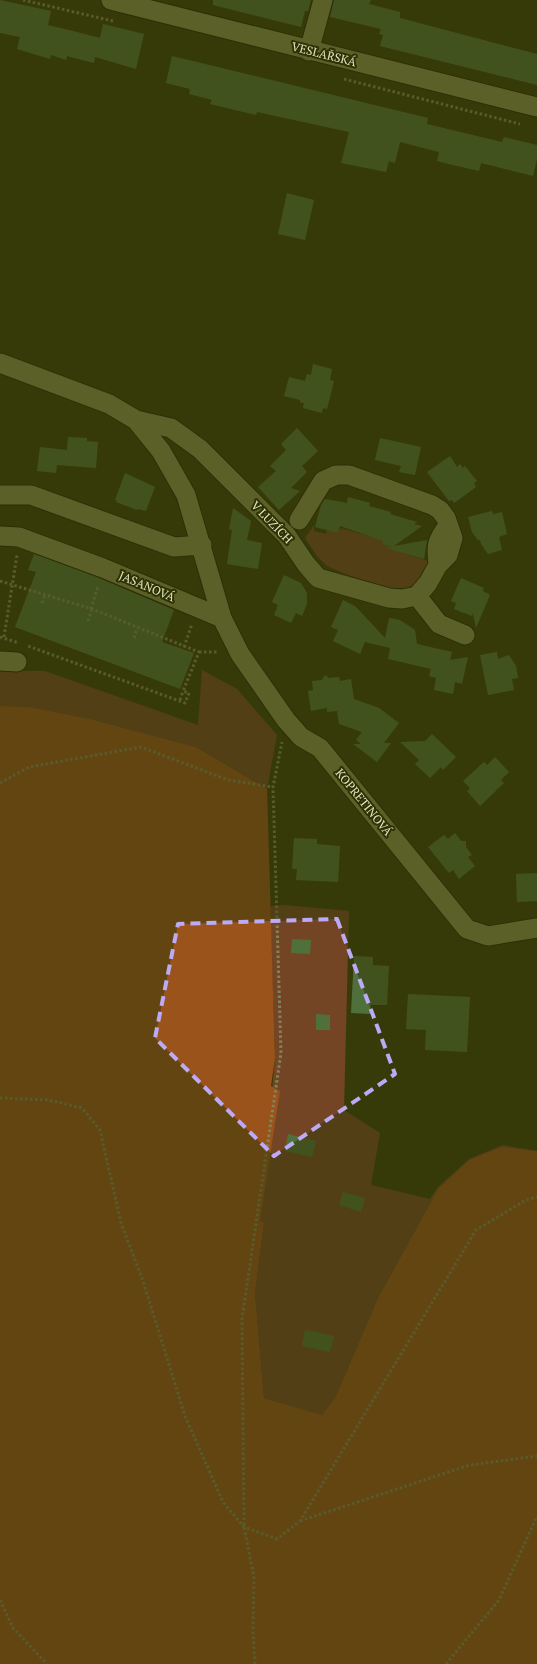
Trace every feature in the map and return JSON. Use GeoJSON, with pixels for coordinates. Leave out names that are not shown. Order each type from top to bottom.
{"type":"FeatureCollection","features":[{"type":"Feature","properties":{"kind":"street","name":"VESLAŘSKÁ"},"geometry":{"type":"LineString","coordinates":[[111,0],[309,51],[537,106]]}},
{"type":"Feature","properties":{"kind":"street"},"geometry":{"type":"LineString","coordinates":[[309,51],[323,0]]}},
{"type":"Feature","properties":{"kind":"street"},"geometry":{"type":"LineString","coordinates":[[0,363],[109,404],[136,420],[161,451],[186,495],[222,618]]}},
{"type":"Feature","properties":{"kind":"street","name":"V LUZÍCH"},"geometry":{"type":"LineString","coordinates":[[136,420],[171,428],[200,449],[288,536],[306,564],[318,578],[389,598],[402,599],[417,596],[428,583],[438,565],[448,555],[453,538],[447,526],[446,518],[432,504],[349,476],[336,475],[323,481],[298,520]]}},
{"type":"Feature","properties":{"kind":"street"},"geometry":{"type":"LineString","coordinates":[[0,495],[31,495],[174,546],[202,545]]}},
{"type":"Feature","properties":{"kind":"street","name":"JASANOVÁ"},"geometry":{"type":"LineString","coordinates":[[0,536],[20,537],[103,568],[222,618]]}},
{"type":"Feature","properties":{"kind":"street"},"geometry":{"type":"LineString","coordinates":[[417,596],[439,624],[466,635]]}},
{"type":"Feature","properties":{"kind":"street","name":"KOPRETINOVÁ"},"geometry":{"type":"LineString","coordinates":[[222,618],[240,654],[286,720],[301,737],[320,748],[467,929],[488,936],[537,928]]}},
{"type":"Feature","properties":{"kind":"path"},"geometry":{"type":"LineString","coordinates":[[0,581],[12,584],[45,594],[91,609],[199,652],[183,691],[188,693],[185,702],[2,637],[12,584],[20,537]]}},
{"type":"Feature","properties":{"kind":"path"},"geometry":{"type":"LineString","coordinates":[[88,620],[97,590]]}},
{"type":"Feature","properties":{"kind":"path"},"geometry":{"type":"LineString","coordinates":[[42,603],[45,594]]}},
{"type":"Feature","properties":{"kind":"path"},"geometry":{"type":"LineString","coordinates":[[134,638],[137,628]]}},
{"type":"Feature","properties":{"kind":"path"},"geometry":{"type":"LineString","coordinates":[[255,1664],[253,1630],[254,1577],[244,1528],[242,1319],[281,1053],[273,787],[286,720]]}},
{"type":"Feature","properties":{"kind":"path"},"geometry":{"type":"LineString","coordinates":[[0,783],[29,766],[142,747],[228,780],[273,787]]}},
{"type":"Feature","properties":{"kind":"path"},"geometry":{"type":"LineString","coordinates":[[0,1098],[49,1100],[82,1108],[100,1130],[121,1223],[143,1281],[185,1416],[223,1502],[244,1528],[277,1539],[300,1521],[470,1465],[537,1456]]}},
{"type":"Feature","properties":{"kind":"path"},"geometry":{"type":"LineString","coordinates":[[300,1521],[476,1230],[526,1200],[537,1197]]}},
{"type":"Feature","properties":{"kind":"path"},"geometry":{"type":"LineString","coordinates":[[446,1664],[499,1600],[537,1516]]}},
{"type":"Feature","properties":{"kind":"path"},"geometry":{"type":"LineString","coordinates":[[0,1600],[13,1628],[47,1664]]}},
{"type":"Feature","properties":{"kind":"highlighted area"},"geometry":{"type":"Polygon","coordinates":[[[337,919],[395,1074],[274,1156],[155,1038],[178,924],[337,919]]]}},
{"type":"Feature","properties":{"kind":"shaded area"},"geometry":{"type":"Polygon","coordinates":[[[314,525],[314,531],[326,534],[327,530],[338,533],[340,528],[383,540],[382,544],[404,550],[403,553],[429,561],[421,580],[407,588],[391,588],[348,575],[327,566],[317,556],[305,538],[314,525]]]}},
{"type":"Feature","properties":{"kind":"shaded area"},"geometry":{"type":"Polygon","coordinates":[[[202,670],[237,689],[277,735],[267,789],[196,747],[90,719],[30,707],[0,706],[0,671],[45,671],[198,725],[202,670]]]}},
{"type":"Feature","properties":{"kind":"shaded area"},"geometry":{"type":"Polygon","coordinates":[[[0,706],[30,707],[90,719],[196,747],[267,789],[275,1058],[271,1086],[280,1091],[260,1221],[264,1223],[255,1293],[264,1398],[322,1415],[335,1398],[378,1298],[438,1189],[469,1160],[502,1147],[537,1151],[537,1664],[0,1664],[0,706]]]}},
{"type":"Feature","properties":{"kind":"shaded area"},"geometry":{"type":"Polygon","coordinates":[[[284,905],[349,911],[344,1110],[380,1133],[371,1185],[430,1199],[438,1187],[469,1159],[503,1145],[536,1151],[502,1148],[469,1160],[438,1189],[378,1298],[335,1398],[322,1415],[264,1398],[255,1293],[264,1223],[260,1222],[275,1058],[270,906],[284,905]]]}},
{"type":"Feature","properties":{"kind":"building"},"geometry":{"type":"Polygon","coordinates":[[[0,0],[51,11],[48,25],[100,38],[103,24],[144,34],[136,69],[95,57],[94,63],[67,56],[66,60],[51,55],[50,59],[17,49],[20,37],[0,33],[0,0]]]}},
{"type":"Feature","properties":{"kind":"building"},"geometry":{"type":"Polygon","coordinates":[[[213,0],[311,0],[308,11],[305,11],[301,27],[213,5],[213,0]]]}},
{"type":"Feature","properties":{"kind":"building"},"geometry":{"type":"Polygon","coordinates":[[[334,0],[371,0],[369,4],[400,12],[400,18],[537,54],[537,85],[380,46],[383,35],[379,34],[381,29],[330,17],[334,0]]]}},
{"type":"Feature","properties":{"kind":"building"},"geometry":{"type":"Polygon","coordinates":[[[172,56],[428,118],[427,124],[502,142],[504,137],[537,145],[537,159],[533,176],[481,163],[479,171],[437,161],[439,152],[400,142],[395,163],[389,161],[386,172],[341,163],[349,132],[257,112],[256,115],[210,104],[212,100],[189,94],[190,89],[166,83],[172,56]]]}},
{"type":"Feature","properties":{"kind":"building"},"geometry":{"type":"Polygon","coordinates":[[[287,193],[314,200],[305,240],[278,234],[287,193]]]}},
{"type":"Feature","properties":{"kind":"building"},"geometry":{"type":"Polygon","coordinates":[[[313,364],[332,369],[330,380],[334,381],[327,409],[323,408],[322,413],[303,408],[304,403],[300,402],[300,400],[284,396],[289,377],[305,381],[307,374],[311,375],[313,364]]]}},
{"type":"Feature","properties":{"kind":"building"},"geometry":{"type":"Polygon","coordinates":[[[297,428],[318,451],[302,466],[307,472],[291,488],[300,491],[279,510],[258,487],[276,471],[270,466],[286,450],[281,444],[297,428]]]}},
{"type":"Feature","properties":{"kind":"building"},"geometry":{"type":"Polygon","coordinates":[[[68,437],[87,438],[87,441],[98,442],[96,468],[57,465],[56,473],[37,471],[40,447],[67,450],[68,437]]]}},
{"type":"Feature","properties":{"kind":"building"},"geometry":{"type":"Polygon","coordinates":[[[380,438],[421,447],[415,475],[399,472],[401,466],[375,460],[380,438]]]}},
{"type":"Feature","properties":{"kind":"building"},"geometry":{"type":"Polygon","coordinates":[[[450,456],[457,467],[460,464],[463,468],[465,466],[477,481],[474,483],[476,487],[454,503],[452,500],[449,501],[427,472],[450,456]]]}},
{"type":"Feature","properties":{"kind":"building"},"geometry":{"type":"Polygon","coordinates":[[[125,473],[155,487],[146,511],[137,510],[116,502],[115,500],[125,473]]]}},
{"type":"Feature","properties":{"kind":"building"},"geometry":{"type":"Polygon","coordinates":[[[348,497],[370,503],[369,506],[391,512],[390,514],[417,522],[414,524],[422,526],[394,546],[427,540],[424,559],[386,548],[392,547],[382,544],[383,541],[340,526],[338,533],[315,527],[321,505],[325,499],[347,503],[348,497]]]}},
{"type":"Feature","properties":{"kind":"building"},"geometry":{"type":"Polygon","coordinates":[[[233,508],[251,521],[247,540],[262,543],[258,569],[227,564],[232,530],[229,529],[233,508]]]}},
{"type":"Feature","properties":{"kind":"building"},"geometry":{"type":"Polygon","coordinates":[[[492,511],[493,514],[502,512],[507,534],[499,537],[502,550],[488,554],[480,540],[472,532],[468,517],[492,511]]]}},
{"type":"Feature","properties":{"kind":"building"},"geometry":{"type":"Polygon","coordinates":[[[34,554],[99,578],[174,610],[162,642],[194,653],[180,689],[15,627],[36,572],[28,570],[34,554]]]}},
{"type":"Feature","properties":{"kind":"building"},"geometry":{"type":"Polygon","coordinates":[[[284,575],[301,583],[307,593],[307,604],[302,616],[296,613],[291,623],[274,615],[278,605],[272,602],[284,575]]]}},
{"type":"Feature","properties":{"kind":"building"},"geometry":{"type":"Polygon","coordinates":[[[461,578],[484,588],[483,591],[490,595],[476,628],[473,613],[472,616],[454,609],[456,603],[451,601],[461,578]]]}},
{"type":"Feature","properties":{"kind":"building"},"geometry":{"type":"Polygon","coordinates":[[[343,600],[355,606],[385,638],[389,618],[400,620],[415,630],[417,644],[452,652],[450,660],[468,657],[462,684],[455,682],[453,694],[434,690],[436,678],[429,676],[431,669],[388,659],[390,648],[365,642],[360,654],[333,641],[338,630],[331,627],[343,600]]]}},
{"type":"Feature","properties":{"kind":"building"},"geometry":{"type":"Polygon","coordinates":[[[497,652],[498,659],[509,655],[516,666],[518,678],[512,679],[514,690],[488,695],[480,655],[497,652]]]}},
{"type":"Feature","properties":{"kind":"building"},"geometry":{"type":"Polygon","coordinates":[[[325,675],[329,678],[339,677],[340,681],[351,679],[354,699],[379,708],[399,723],[384,743],[391,743],[377,762],[353,744],[361,744],[356,740],[362,732],[339,724],[337,711],[327,712],[327,708],[311,711],[308,691],[313,690],[312,681],[322,680],[325,675]]]}},
{"type":"Feature","properties":{"kind":"building"},"geometry":{"type":"Polygon","coordinates":[[[432,734],[456,757],[443,770],[441,767],[430,778],[415,764],[419,760],[400,742],[425,741],[432,734]]]}},
{"type":"Feature","properties":{"kind":"building"},"geometry":{"type":"Polygon","coordinates":[[[495,757],[509,772],[501,780],[504,783],[480,806],[467,791],[470,788],[463,781],[484,762],[487,765],[495,757]]]}},
{"type":"Feature","properties":{"kind":"building"},"geometry":{"type":"Polygon","coordinates":[[[455,833],[461,841],[466,841],[466,847],[472,855],[468,857],[475,866],[459,879],[453,870],[449,873],[428,847],[444,835],[448,839],[455,833]]]}},
{"type":"Feature","properties":{"kind":"building"},"geometry":{"type":"Polygon","coordinates":[[[294,838],[317,839],[317,844],[340,846],[338,882],[296,880],[297,869],[292,869],[294,838]]]}},
{"type":"Feature","properties":{"kind":"building"},"geometry":{"type":"Polygon","coordinates":[[[537,873],[537,901],[517,902],[516,874],[537,873]]]}},
{"type":"Feature","properties":{"kind":"building"},"geometry":{"type":"Polygon","coordinates":[[[292,939],[311,940],[310,954],[291,953],[292,939]]]}},
{"type":"Feature","properties":{"kind":"building"},"geometry":{"type":"Polygon","coordinates":[[[354,956],[373,957],[373,965],[389,966],[387,1005],[371,1005],[370,1014],[351,1013],[354,956]]]}},
{"type":"Feature","properties":{"kind":"building"},"geometry":{"type":"Polygon","coordinates":[[[408,994],[470,997],[467,1052],[425,1050],[426,1030],[406,1029],[408,994]]]}},
{"type":"Feature","properties":{"kind":"building"},"geometry":{"type":"Polygon","coordinates":[[[316,1014],[330,1015],[330,1030],[316,1030],[316,1014]]]}},
{"type":"Feature","properties":{"kind":"building"},"geometry":{"type":"Polygon","coordinates":[[[288,1134],[316,1141],[312,1157],[285,1151],[288,1134]]]}},
{"type":"Feature","properties":{"kind":"building"},"geometry":{"type":"Polygon","coordinates":[[[343,1192],[365,1198],[361,1212],[339,1205],[343,1192]]]}},
{"type":"Feature","properties":{"kind":"building"},"geometry":{"type":"Polygon","coordinates":[[[305,1330],[334,1336],[330,1352],[302,1346],[305,1330]]]}}]}
